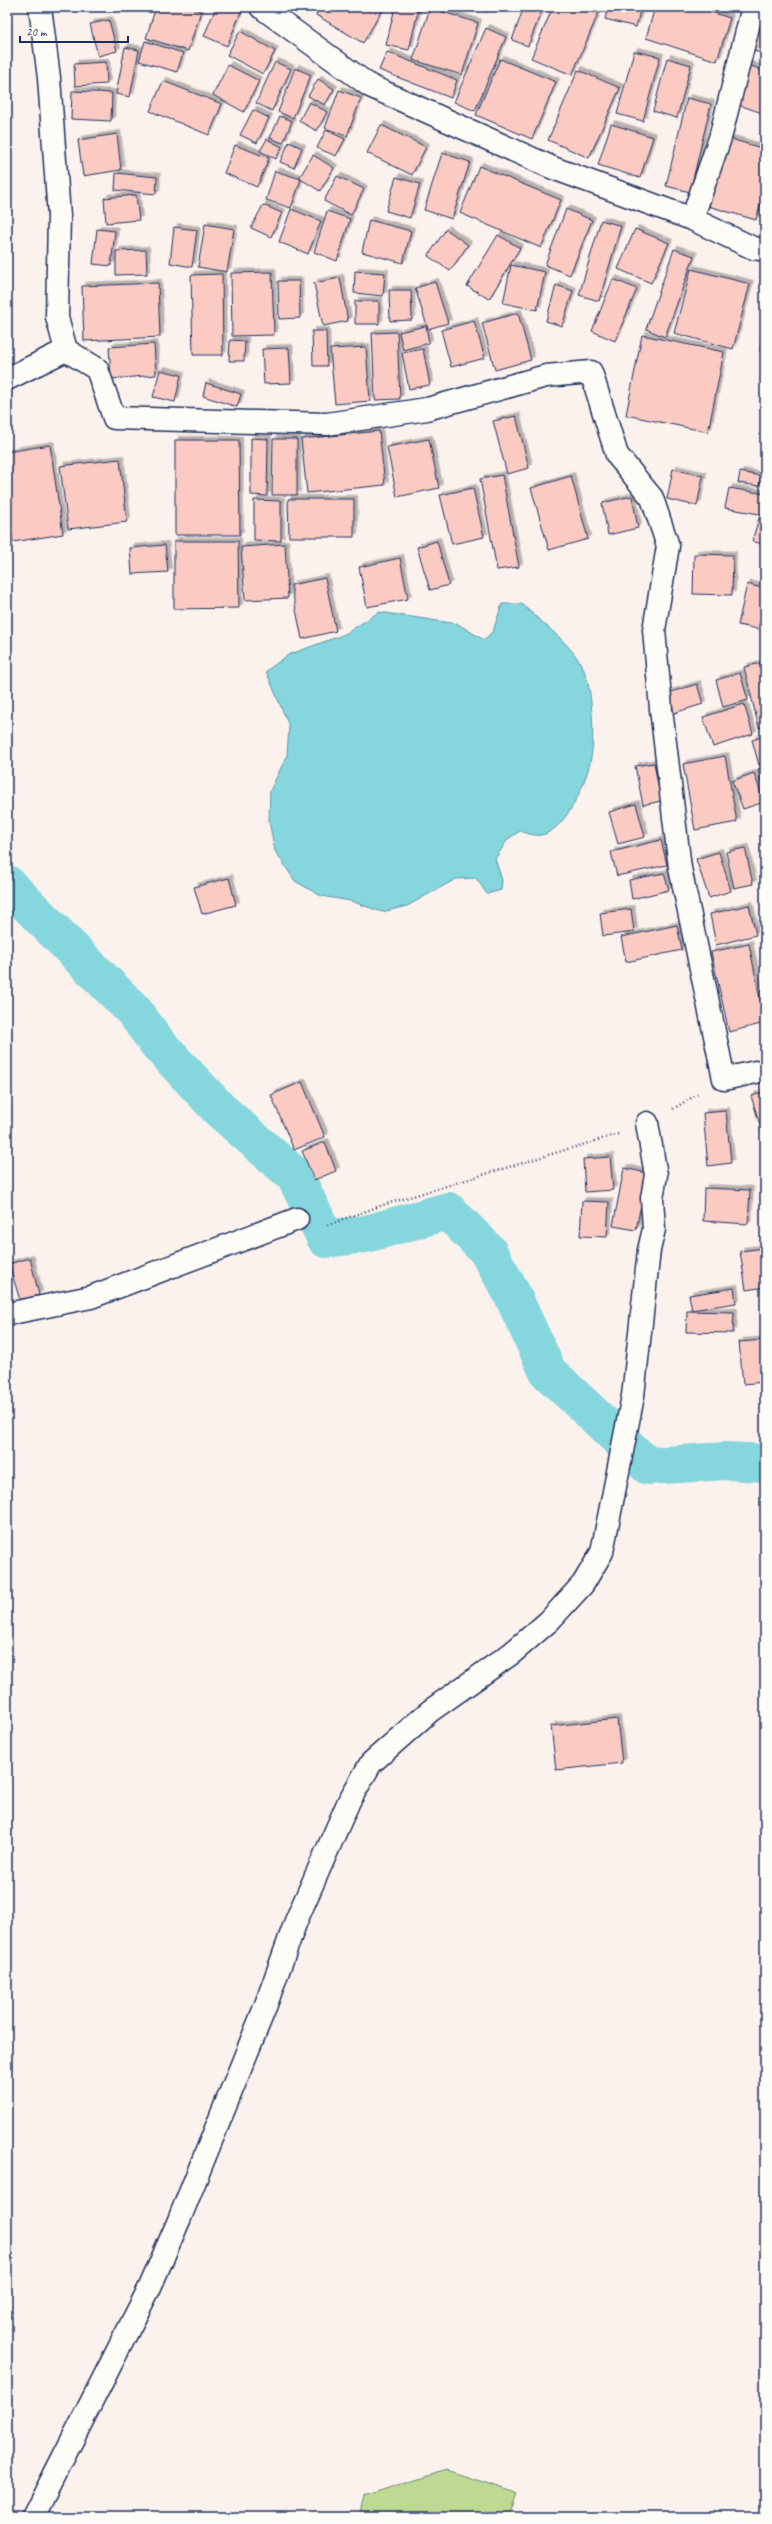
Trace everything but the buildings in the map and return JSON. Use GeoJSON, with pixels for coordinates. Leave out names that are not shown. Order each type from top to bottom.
{"type":"FeatureCollection","features":[{"type":"Feature","properties":{"kind":"street"},"geometry":{"type":"LineString","coordinates":[[40,7],[49,78],[59,216],[57,317],[66,350],[97,369],[114,418],[327,424],[427,409],[546,376],[591,372],[617,455],[652,498],[668,546],[654,630],[661,709],[680,868],[724,1079],[765,1070]]}},
{"type":"Feature","properties":{"kind":"street"},"geometry":{"type":"LineString","coordinates":[[261,7],[370,86],[553,168],[692,219],[753,248],[765,250]]}},
{"type":"Feature","properties":{"kind":"street"},"geometry":{"type":"LineString","coordinates":[[692,219],[720,138],[753,7]]}},
{"type":"Feature","properties":{"kind":"street"},"geometry":{"type":"LineString","coordinates":[[7,379],[66,350]]}},
{"type":"Feature","properties":{"kind":"street"},"geometry":{"type":"LineString","coordinates":[[33,2517],[153,2280],[223,2113],[317,1869],[349,1801],[371,1763],[396,1739],[464,1686],[512,1653],[549,1621],[583,1584],[602,1552],[633,1396],[649,1250],[654,1229],[652,1198],[656,1175],[647,1123]]}},
{"type":"Feature","properties":{"kind":"street"},"geometry":{"type":"LineString","coordinates":[[7,1314],[91,1297],[297,1219]]}},
{"type":"Feature","properties":{"kind":"path"},"geometry":{"type":"LineString","coordinates":[[325,1225],[383,1205],[585,1145],[647,1123],[724,1079]]}},
{"type":"Feature","properties":{"kind":"green space"},"geometry":{"type":"Polygon","coordinates":[[[446,2470],[517,2493],[509,2517],[359,2517],[364,2497],[446,2470]]]}},
{"type":"Feature","properties":{"kind":"water"},"geometry":{"type":"Polygon","coordinates":[[[502,604],[522,604],[556,634],[572,651],[584,670],[587,678],[592,710],[592,751],[587,774],[582,787],[576,800],[560,824],[551,831],[541,835],[520,831],[508,839],[495,859],[502,880],[501,890],[487,894],[476,878],[456,879],[407,906],[382,912],[351,901],[321,896],[295,881],[275,851],[269,821],[270,791],[287,755],[289,726],[266,671],[288,655],[345,634],[379,612],[458,624],[484,640],[493,631],[502,604]]]}},
{"type":"Feature","properties":{"kind":"waterway"},"geometry":{"type":"LineString","coordinates":[[7,884],[133,1010],[159,1045],[220,1110],[295,1176],[326,1239],[366,1234],[448,1211],[488,1251],[512,1294],[548,1372],[648,1466],[726,1461],[765,1463]]}}]}
